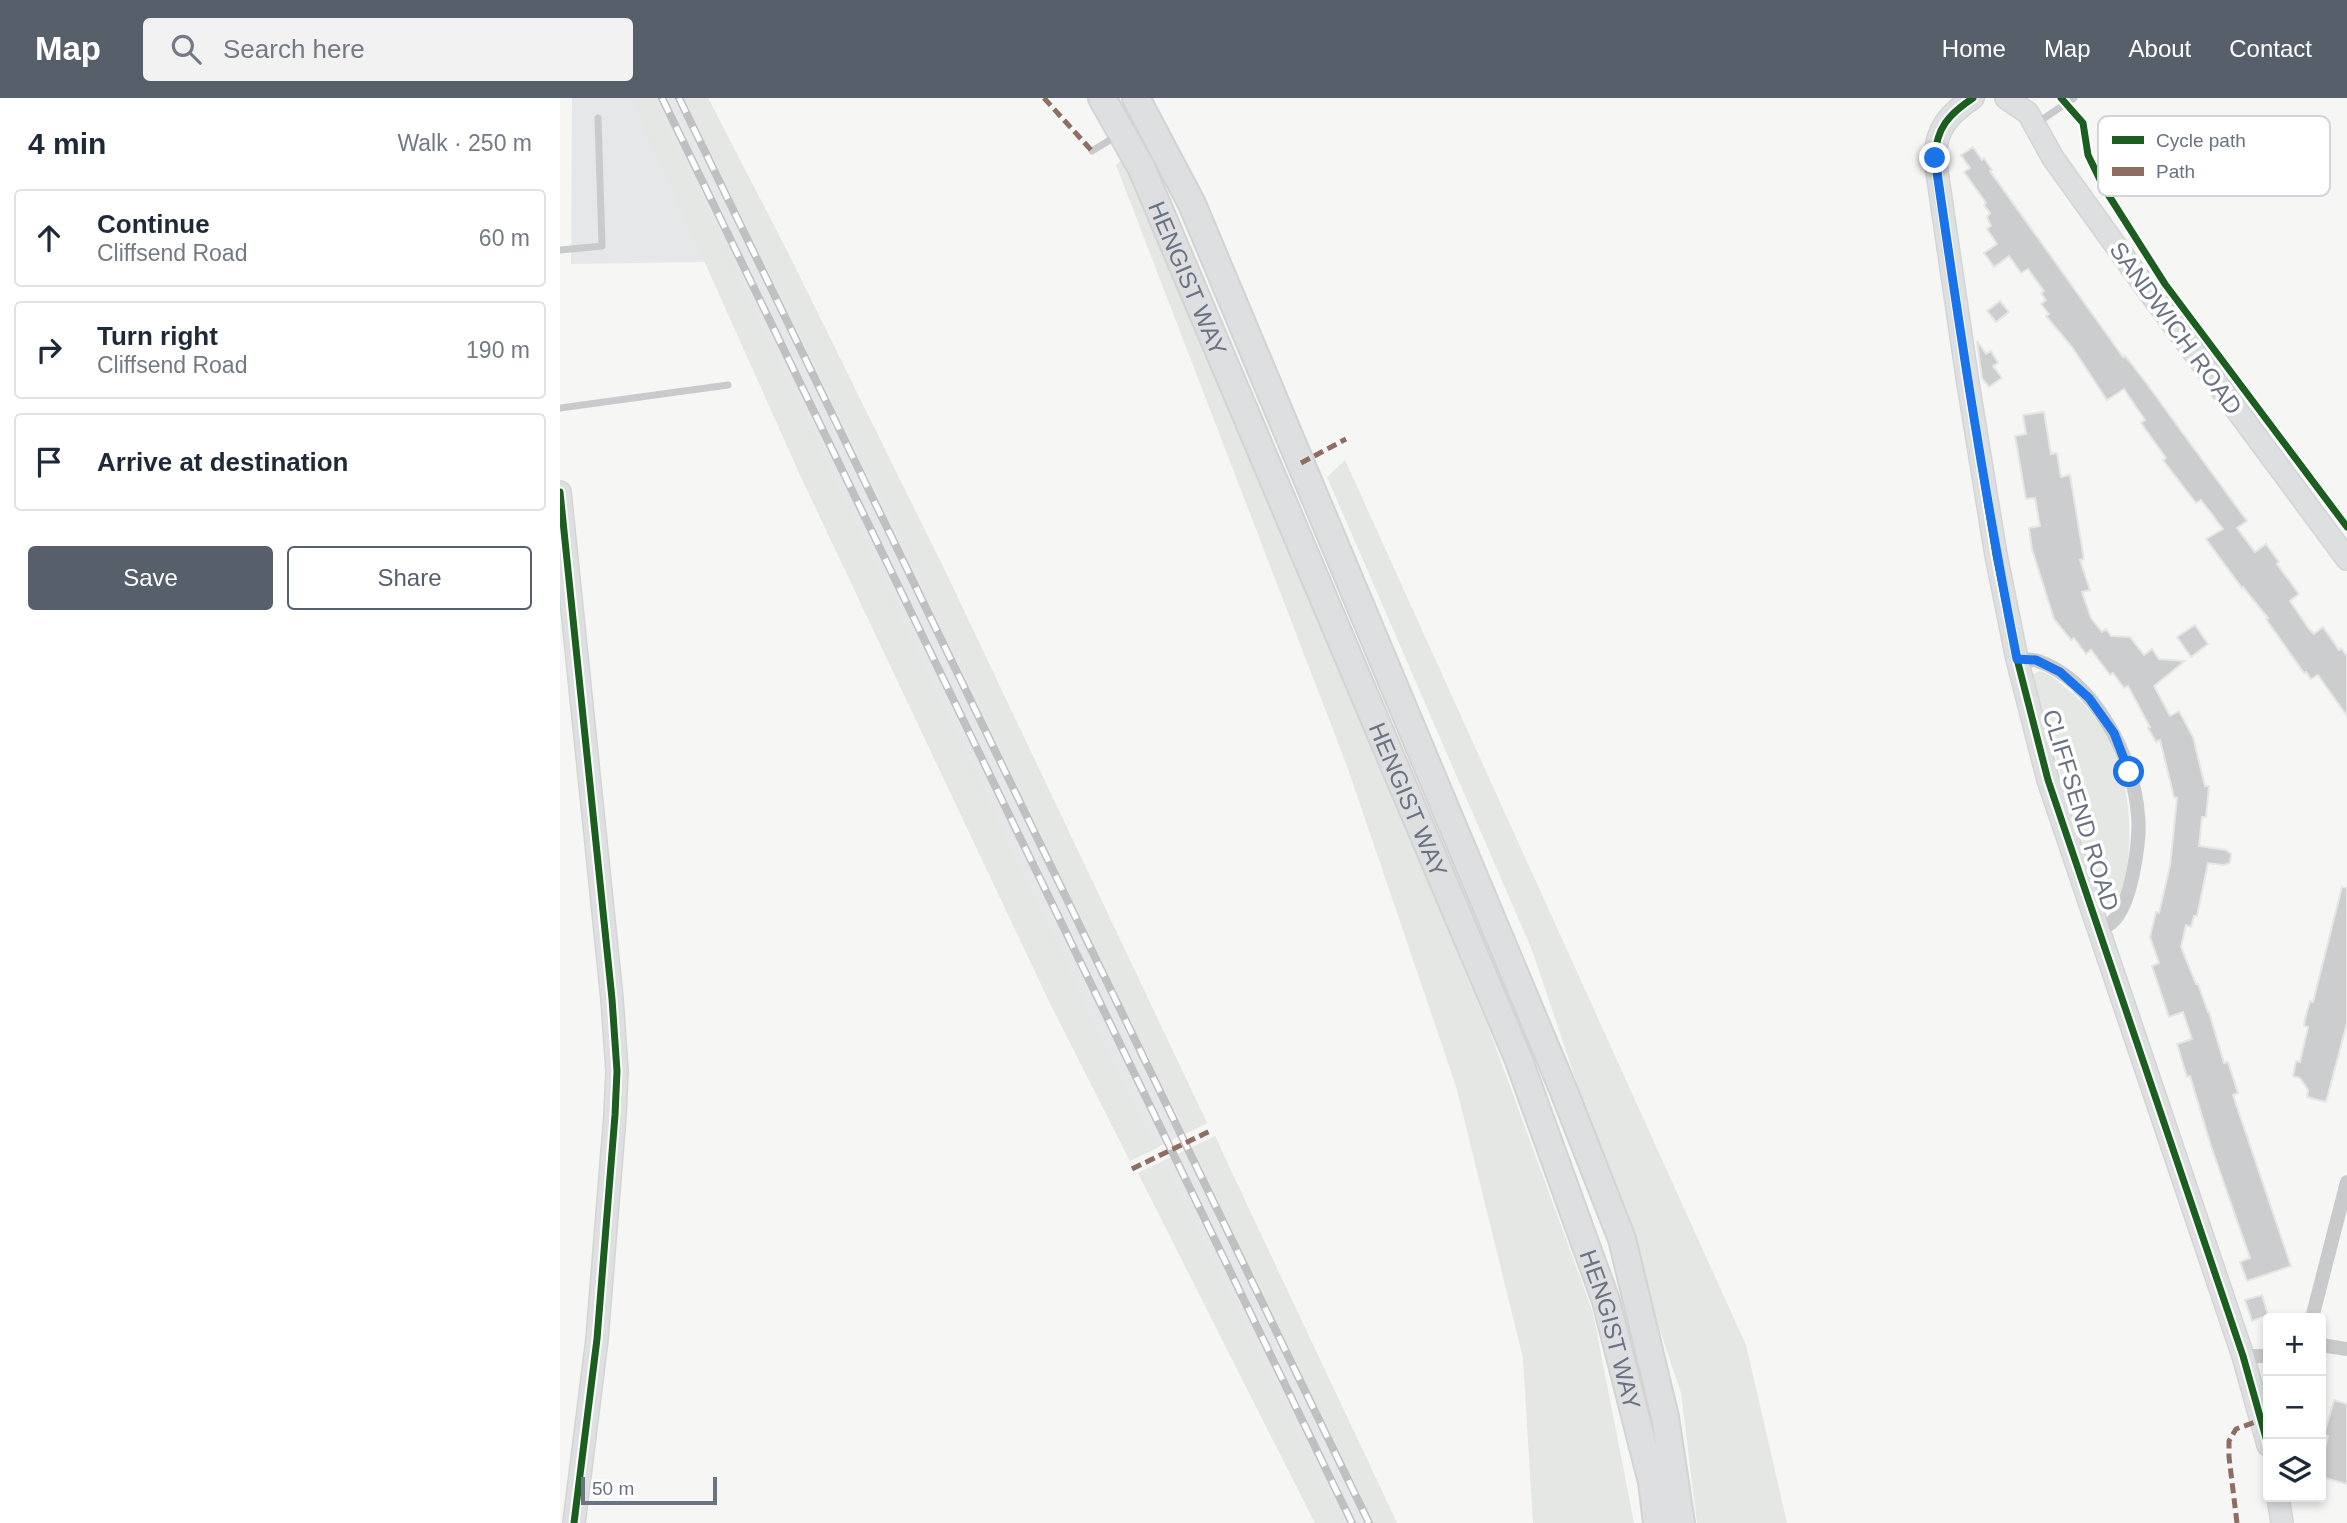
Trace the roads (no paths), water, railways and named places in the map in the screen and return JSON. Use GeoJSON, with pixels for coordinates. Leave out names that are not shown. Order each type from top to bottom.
{"type":"FeatureCollection","features":[{"type":"Feature","properties":{"kind":"highway","name":"HENGIST WAY"},"geometry":{"type":"LineString","coordinates":[[1102,98],[1142,169],[1518,1058],[1606,1301],[1652,1482],[1657,1523]]}},
{"type":"Feature","properties":{"kind":"highway","name":"HENGIST WAY"},"geometry":{"type":"LineString","coordinates":[[1136,98],[1198,216],[1563,1089],[1622,1239],[1665,1417],[1681,1523]]}},
{"type":"Feature","properties":{"kind":"street","name":"CLIFFSEND ROAD"},"geometry":{"type":"LineString","coordinates":[[1973,98],[1952,114],[1941,128],[1936,142],[1935,158],[1996,555],[2017,659],[2048,780],[2243,1356],[2266,1439]]}},
{"type":"Feature","properties":{"kind":"street","name":"SANDWICH ROAD"},"geometry":{"type":"LineString","coordinates":[[2007,98],[2028,113],[2053,158],[2347,559]]}},
{"type":"Feature","properties":{"kind":"street"},"geometry":{"type":"LineString","coordinates":[[560,492],[617,1071],[597,1339],[574,1523]]}},
{"type":"Feature","properties":{"kind":"street","name":"CLIFFSEND ROAD"},"geometry":{"type":"LineString","coordinates":[[2017,659],[2036,660],[2060,672],[2089,698],[2114,733],[2129,772],[2138,814],[2138,848],[2130,890],[2114,921],[2099,930]]}},
{"type":"Feature","properties":{"kind":"street"},"geometry":{"type":"LineString","coordinates":[[2313,1313],[2347,1182]]}},
{"type":"Feature","properties":{"kind":"street"},"geometry":{"type":"LineString","coordinates":[[2326,1346],[2347,1349]]}},
{"type":"Feature","properties":{"kind":"street"},"geometry":{"type":"LineString","coordinates":[[2243,1356],[2263,1356]]}},
{"type":"Feature","properties":{"kind":"street"},"geometry":{"type":"LineString","coordinates":[[2279,1502],[2282,1523]]}},
{"type":"Feature","properties":{"kind":"lane"},"geometry":{"type":"LineString","coordinates":[[2036,124],[2074,98]]}},
{"type":"Feature","properties":{"kind":"lane"},"geometry":{"type":"LineString","coordinates":[[560,250],[602,246],[598,118]]}},
{"type":"Feature","properties":{"kind":"lane"},"geometry":{"type":"LineString","coordinates":[[1092,151],[1122,133]]}},
{"type":"Feature","properties":{"kind":"lane"},"geometry":{"type":"LineString","coordinates":[[560,408],[728,385]]}},
{"type":"Feature","properties":{"kind":"railway"},"geometry":{"type":"LineString","coordinates":[[662,98],[1352,1523]]}},
{"type":"Feature","properties":{"kind":"railway"},"geometry":{"type":"LineString","coordinates":[[679,98],[1369,1523]]}}]}
